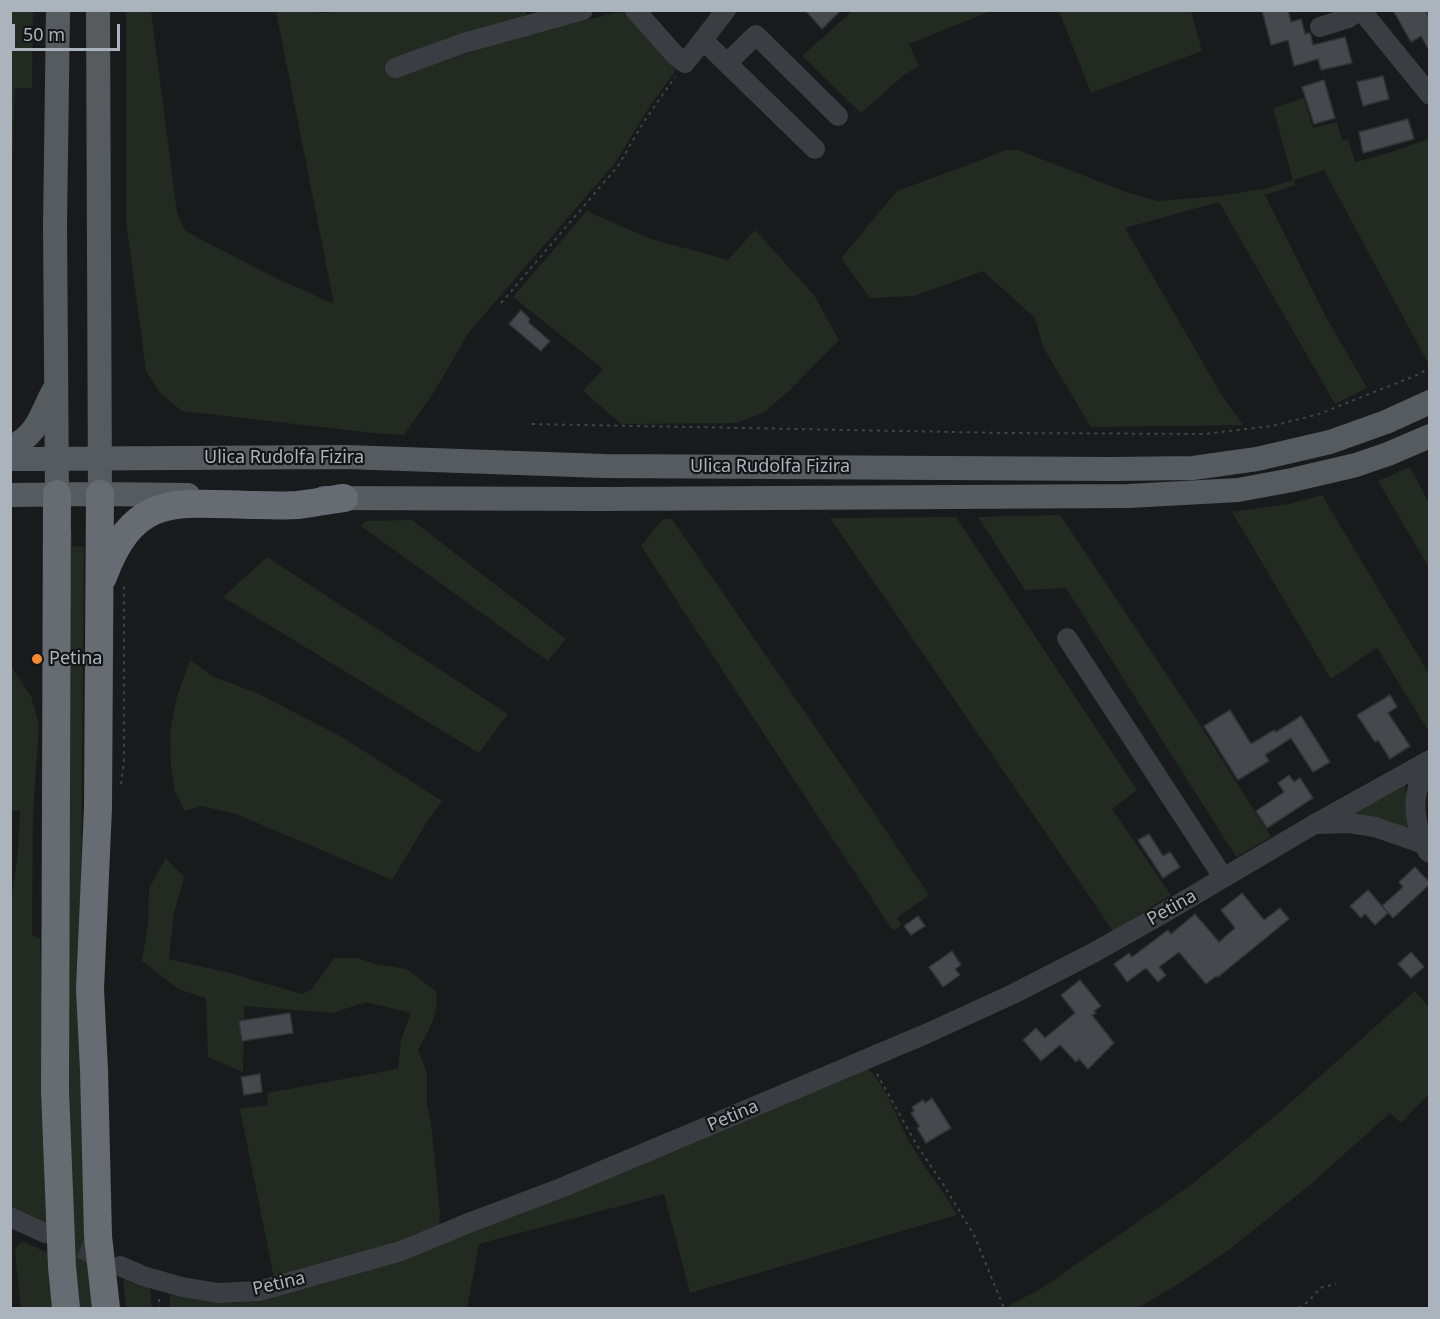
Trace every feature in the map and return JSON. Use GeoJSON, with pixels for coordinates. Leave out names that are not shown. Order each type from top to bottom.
{"type":"FeatureCollection","features":[{"type":"Feature","properties":{"kind":"highway"},"geometry":{"type":"LineString","coordinates":[[57,494],[55,1090],[62,1267],[66,1308]]}},
{"type":"Feature","properties":{"kind":"highway"},"geometry":{"type":"LineString","coordinates":[[100,494],[111,587]]}},
{"type":"Feature","properties":{"kind":"highway"},"geometry":{"type":"LineString","coordinates":[[106,1308],[98,1236],[90,989],[98,808],[114,552],[122,537],[136,522],[158,508],[195,504],[297,505],[344,498]]}},
{"type":"Feature","properties":{"kind":"main road"},"geometry":{"type":"LineString","coordinates":[[57,494],[55,225],[58,10]]}},
{"type":"Feature","properties":{"kind":"main road"},"geometry":{"type":"LineString","coordinates":[[98,10],[100,494]]}},
{"type":"Feature","properties":{"kind":"main road"},"geometry":{"type":"LineString","coordinates":[[10,448],[34,430],[57,383]]}},
{"type":"Feature","properties":{"kind":"main road","name":"Ulica Rudolfa Fizira"},"geometry":{"type":"LineString","coordinates":[[10,459],[346,457],[616,466],[1193,468],[1257,459],[1330,442],[1386,422],[1430,402]]}},
{"type":"Feature","properties":{"kind":"main road","name":"Ulica Rudolfa Fizira"},"geometry":{"type":"LineString","coordinates":[[10,495],[625,499],[1139,496],[1238,490],[1292,480],[1367,461],[1430,436]]}},
{"type":"Feature","properties":{"kind":"street"},"geometry":{"type":"LineString","coordinates":[[395,68],[475,40],[583,10]]}},
{"type":"Feature","properties":{"kind":"street"},"geometry":{"type":"LineString","coordinates":[[635,10],[685,63],[726,10]]}},
{"type":"Feature","properties":{"kind":"street"},"geometry":{"type":"LineString","coordinates":[[1320,27],[1348,18],[1361,10],[1430,95]]}},
{"type":"Feature","properties":{"kind":"street"},"geometry":{"type":"LineString","coordinates":[[727,63],[756,35],[838,116]]}},
{"type":"Feature","properties":{"kind":"street"},"geometry":{"type":"LineString","coordinates":[[703,40],[815,149]]}},
{"type":"Feature","properties":{"kind":"street"},"geometry":{"type":"LineString","coordinates":[[1067,638],[1223,877]]}},
{"type":"Feature","properties":{"kind":"street","name":"Petina"},"geometry":{"type":"LineString","coordinates":[[120,1266],[143,1276],[182,1287],[218,1293],[259,1292],[401,1251],[471,1221],[572,1184],[871,1058],[1013,994],[1093,953],[1313,825],[1430,762]]}},
{"type":"Feature","properties":{"kind":"street","name":"Petina"},"geometry":{"type":"LineString","coordinates":[[1427,849],[1418,830],[1415,800],[1422,774],[1430,762]]}},
{"type":"Feature","properties":{"kind":"street","name":"Petina"},"geometry":{"type":"LineString","coordinates":[[1313,825],[1349,823],[1375,827],[1427,849]]}},
{"type":"Feature","properties":{"kind":"street"},"geometry":{"type":"LineString","coordinates":[[10,1217],[45,1233]]}},
{"type":"Feature","properties":{"kind":"path"},"geometry":{"type":"LineString","coordinates":[[501,303],[618,166],[643,123],[685,63]]}},
{"type":"Feature","properties":{"kind":"path"},"geometry":{"type":"LineString","coordinates":[[532,424],[994,433],[1204,434],[1272,426],[1319,414],[1430,368]]}},
{"type":"Feature","properties":{"kind":"path"},"geometry":{"type":"LineString","coordinates":[[111,587],[124,762],[120,789]]}},
{"type":"Feature","properties":{"kind":"path"},"geometry":{"type":"LineString","coordinates":[[871,1058],[874,1069],[918,1147],[974,1235],[1004,1308]]}},
{"type":"Feature","properties":{"kind":"path"},"geometry":{"type":"LineString","coordinates":[[1299,1308],[1309,1301],[1320,1288],[1336,1284]]}},
{"type":"Feature","properties":{"kind":"shaded area"},"geometry":{"type":"Polygon","coordinates":[[[11,10],[33,11],[32,88],[15,88],[11,191],[11,10]]]}},
{"type":"Feature","properties":{"kind":"shaded area"},"geometry":{"type":"Polygon","coordinates":[[[126,11],[151,11],[177,213],[185,230],[276,278],[334,304],[276,11],[329,13],[329,11],[525,11],[528,19],[400,76],[510,39],[618,12],[629,14],[676,70],[650,106],[615,163],[469,332],[434,392],[404,435],[373,433],[182,411],[160,393],[146,371],[126,221],[126,11]]]}},
{"type":"Feature","properties":{"kind":"shaded area"},"geometry":{"type":"Polygon","coordinates":[[[852,11],[991,11],[909,44],[919,66],[904,75],[861,113],[802,56],[852,11]]]}},
{"type":"Feature","properties":{"kind":"shaded area"},"geometry":{"type":"Polygon","coordinates":[[[1059,11],[1191,11],[1202,51],[1091,93],[1059,11]]]}},
{"type":"Feature","properties":{"kind":"shaded area"},"geometry":{"type":"Polygon","coordinates":[[[1304,98],[1313,128],[1337,122],[1342,140],[1348,139],[1355,162],[1429,139],[1429,365],[1324,170],[1294,180],[1296,185],[1265,195],[1325,315],[1367,388],[1335,404],[1219,202],[1125,228],[1221,394],[1243,425],[1091,427],[1043,347],[1035,318],[983,271],[914,296],[870,298],[841,258],[897,191],[1006,150],[1018,150],[1129,193],[1157,201],[1263,189],[1293,180],[1273,108],[1304,98]]]}},
{"type":"Feature","properties":{"kind":"shaded area"},"geometry":{"type":"Polygon","coordinates":[[[587,211],[648,238],[728,260],[755,230],[814,295],[839,340],[766,411],[737,423],[621,424],[583,391],[603,369],[513,297],[587,211]]]}},
{"type":"Feature","properties":{"kind":"shaded area"},"geometry":{"type":"Polygon","coordinates":[[[1410,467],[1429,503],[1429,568],[1378,481],[1410,467]]]}},
{"type":"Feature","properties":{"kind":"shaded area"},"geometry":{"type":"Polygon","coordinates":[[[1322,495],[1429,674],[1429,732],[1377,648],[1331,679],[1232,512],[1288,504],[1322,495]]]}},
{"type":"Feature","properties":{"kind":"shaded area"},"geometry":{"type":"Polygon","coordinates":[[[1060,515],[1199,723],[1271,837],[1236,857],[1066,588],[1025,590],[978,517],[1060,515]]]}},
{"type":"Feature","properties":{"kind":"shaded area"},"geometry":{"type":"Polygon","coordinates":[[[956,517],[1137,790],[1112,809],[1171,895],[1113,931],[830,518],[956,517]]]}},
{"type":"Feature","properties":{"kind":"shaded area"},"geometry":{"type":"Polygon","coordinates":[[[663,519],[672,519],[929,895],[897,918],[901,925],[893,931],[641,546],[663,519]]]}},
{"type":"Feature","properties":{"kind":"shaded area"},"geometry":{"type":"Polygon","coordinates":[[[412,520],[566,639],[548,661],[361,526],[366,521],[412,520]]]}},
{"type":"Feature","properties":{"kind":"shaded area"},"geometry":{"type":"Polygon","coordinates":[[[66,531],[72,531],[72,546],[84,547],[81,908],[94,1308],[77,1308],[65,1075],[66,531]]]}},
{"type":"Feature","properties":{"kind":"shaded area"},"geometry":{"type":"Polygon","coordinates":[[[267,557],[508,714],[479,753],[223,597],[267,557]]]}},
{"type":"Feature","properties":{"kind":"shaded area"},"geometry":{"type":"Polygon","coordinates":[[[190,660],[214,677],[257,693],[342,737],[442,801],[392,880],[236,814],[201,806],[185,811],[175,792],[171,767],[170,732],[176,700],[190,660]]]}},
{"type":"Feature","properties":{"kind":"shaded area"},"geometry":{"type":"Polygon","coordinates":[[[10,665],[31,696],[39,725],[33,813],[32,935],[40,939],[49,1226],[11,1210],[10,910],[18,851],[20,811],[11,811],[10,665]]]}},
{"type":"Feature","properties":{"kind":"shaded area"},"geometry":{"type":"Polygon","coordinates":[[[1405,784],[1411,834],[1353,815],[1353,809],[1405,784]]]}},
{"type":"Feature","properties":{"kind":"shaded area"},"geometry":{"type":"Polygon","coordinates":[[[166,858],[184,877],[174,913],[169,959],[230,973],[302,994],[312,989],[334,958],[357,958],[375,964],[406,969],[436,991],[435,1015],[418,1050],[427,1073],[427,1105],[431,1122],[440,1213],[438,1240],[482,1226],[683,1148],[865,1066],[879,1082],[915,1151],[957,1215],[690,1293],[664,1194],[479,1244],[467,1308],[170,1308],[170,1295],[235,1303],[289,1292],[363,1272],[365,1253],[274,1278],[240,1109],[268,1105],[267,1093],[398,1069],[401,1040],[411,1013],[366,1002],[333,1013],[244,1006],[243,1072],[208,1057],[206,998],[178,989],[142,961],[148,925],[149,888],[166,858]]]}},
{"type":"Feature","properties":{"kind":"shaded area"},"geometry":{"type":"Polygon","coordinates":[[[1415,991],[1429,1007],[1429,1094],[1401,1123],[1390,1113],[1311,1184],[1230,1249],[1138,1308],[1009,1308],[1008,1306],[1042,1288],[1191,1185],[1280,1112],[1415,991]]]}},
{"type":"Feature","properties":{"kind":"shaded area"},"geometry":{"type":"Polygon","coordinates":[[[22,1241],[50,1254],[56,1308],[21,1308],[15,1253],[22,1241]]]}},
{"type":"Feature","properties":{"kind":"shaded area"},"geometry":{"type":"Polygon","coordinates":[[[124,1279],[141,1287],[145,1282],[150,1288],[152,1308],[126,1308],[124,1279]]]}},
{"type":"Feature","properties":{"kind":"building"},"geometry":{"type":"Polygon","coordinates":[[[805,10],[841,10],[822,29],[805,10]]]}},
{"type":"Feature","properties":{"kind":"building"},"geometry":{"type":"Polygon","coordinates":[[[1262,10],[1288,10],[1291,22],[1301,19],[1305,34],[1310,33],[1313,45],[1345,37],[1352,63],[1321,70],[1318,59],[1294,66],[1288,40],[1271,45],[1262,10]]]}},
{"type":"Feature","properties":{"kind":"building"},"geometry":{"type":"Polygon","coordinates":[[[1393,10],[1425,10],[1430,18],[1430,52],[1421,36],[1411,42],[1393,10]]]}},
{"type":"Feature","properties":{"kind":"building"},"geometry":{"type":"Polygon","coordinates":[[[1383,76],[1389,99],[1363,106],[1357,82],[1383,76]]]}},
{"type":"Feature","properties":{"kind":"building"},"geometry":{"type":"Polygon","coordinates":[[[1324,80],[1335,118],[1314,124],[1302,87],[1324,80]]]}},
{"type":"Feature","properties":{"kind":"building"},"geometry":{"type":"Polygon","coordinates":[[[1408,119],[1414,139],[1363,153],[1359,132],[1408,119]]]}},
{"type":"Feature","properties":{"kind":"building"},"geometry":{"type":"Polygon","coordinates":[[[521,310],[530,319],[528,322],[550,341],[541,351],[509,324],[521,310]]]}},
{"type":"Feature","properties":{"kind":"building"},"geometry":{"type":"Polygon","coordinates":[[[1390,695],[1397,707],[1388,713],[1410,746],[1390,759],[1378,740],[1375,742],[1357,715],[1390,695]]]}},
{"type":"Feature","properties":{"kind":"building"},"geometry":{"type":"Polygon","coordinates":[[[1230,710],[1251,744],[1301,716],[1330,762],[1313,772],[1291,738],[1265,755],[1269,761],[1238,780],[1204,726],[1230,710]]]}},
{"type":"Feature","properties":{"kind":"building"},"geometry":{"type":"Polygon","coordinates":[[[1289,775],[1294,782],[1300,778],[1313,798],[1267,828],[1256,811],[1284,792],[1278,783],[1289,775]]]}},
{"type":"Feature","properties":{"kind":"building"},"geometry":{"type":"Polygon","coordinates":[[[1149,834],[1163,856],[1170,852],[1180,867],[1163,878],[1138,840],[1149,834]]]}},
{"type":"Feature","properties":{"kind":"building"},"geometry":{"type":"Polygon","coordinates":[[[1415,867],[1430,884],[1393,918],[1382,906],[1403,887],[1399,882],[1415,867]]]}},
{"type":"Feature","properties":{"kind":"building"},"geometry":{"type":"Polygon","coordinates":[[[1368,890],[1388,913],[1375,925],[1365,914],[1361,918],[1350,906],[1368,890]]]}},
{"type":"Feature","properties":{"kind":"building"},"geometry":{"type":"Polygon","coordinates":[[[1242,893],[1264,920],[1280,908],[1289,919],[1218,977],[1216,976],[1206,984],[1179,952],[1159,967],[1166,975],[1158,982],[1146,968],[1127,982],[1114,964],[1129,953],[1132,957],[1168,930],[1171,934],[1195,914],[1219,942],[1235,928],[1221,910],[1242,893]]]}},
{"type":"Feature","properties":{"kind":"building"},"geometry":{"type":"Polygon","coordinates":[[[918,916],[925,926],[911,935],[904,926],[918,916]]]}},
{"type":"Feature","properties":{"kind":"building"},"geometry":{"type":"Polygon","coordinates":[[[952,951],[961,965],[955,969],[960,975],[943,987],[929,967],[952,951]]]}},
{"type":"Feature","properties":{"kind":"building"},"geometry":{"type":"Polygon","coordinates":[[[1411,952],[1424,967],[1411,978],[1398,964],[1411,952]]]}},
{"type":"Feature","properties":{"kind":"building"},"geometry":{"type":"Polygon","coordinates":[[[1080,980],[1101,1006],[1092,1015],[1114,1043],[1088,1069],[1079,1059],[1076,1062],[1060,1045],[1041,1061],[1023,1040],[1036,1028],[1045,1038],[1075,1013],[1061,995],[1080,980]]]}},
{"type":"Feature","properties":{"kind":"building"},"geometry":{"type":"Polygon","coordinates":[[[290,1013],[293,1033],[242,1041],[239,1021],[290,1013]]]}},
{"type":"Feature","properties":{"kind":"building"},"geometry":{"type":"Polygon","coordinates":[[[260,1074],[262,1092],[244,1095],[241,1077],[260,1074]]]}},
{"type":"Feature","properties":{"kind":"building"},"geometry":{"type":"Polygon","coordinates":[[[932,1098],[951,1128],[926,1143],[911,1113],[914,1111],[912,1107],[923,1100],[925,1103],[932,1098]]]}},
{"type":"Feature","properties":{"kind":"tunnel"},"geometry":{"type":"LineString","coordinates":[[53,1236],[109,1261]]}},
{"type":"Feature","properties":{"kind":"place","name":"Petina"},"geometry":{"type":"Point","coordinates":[37,659]}}]}
